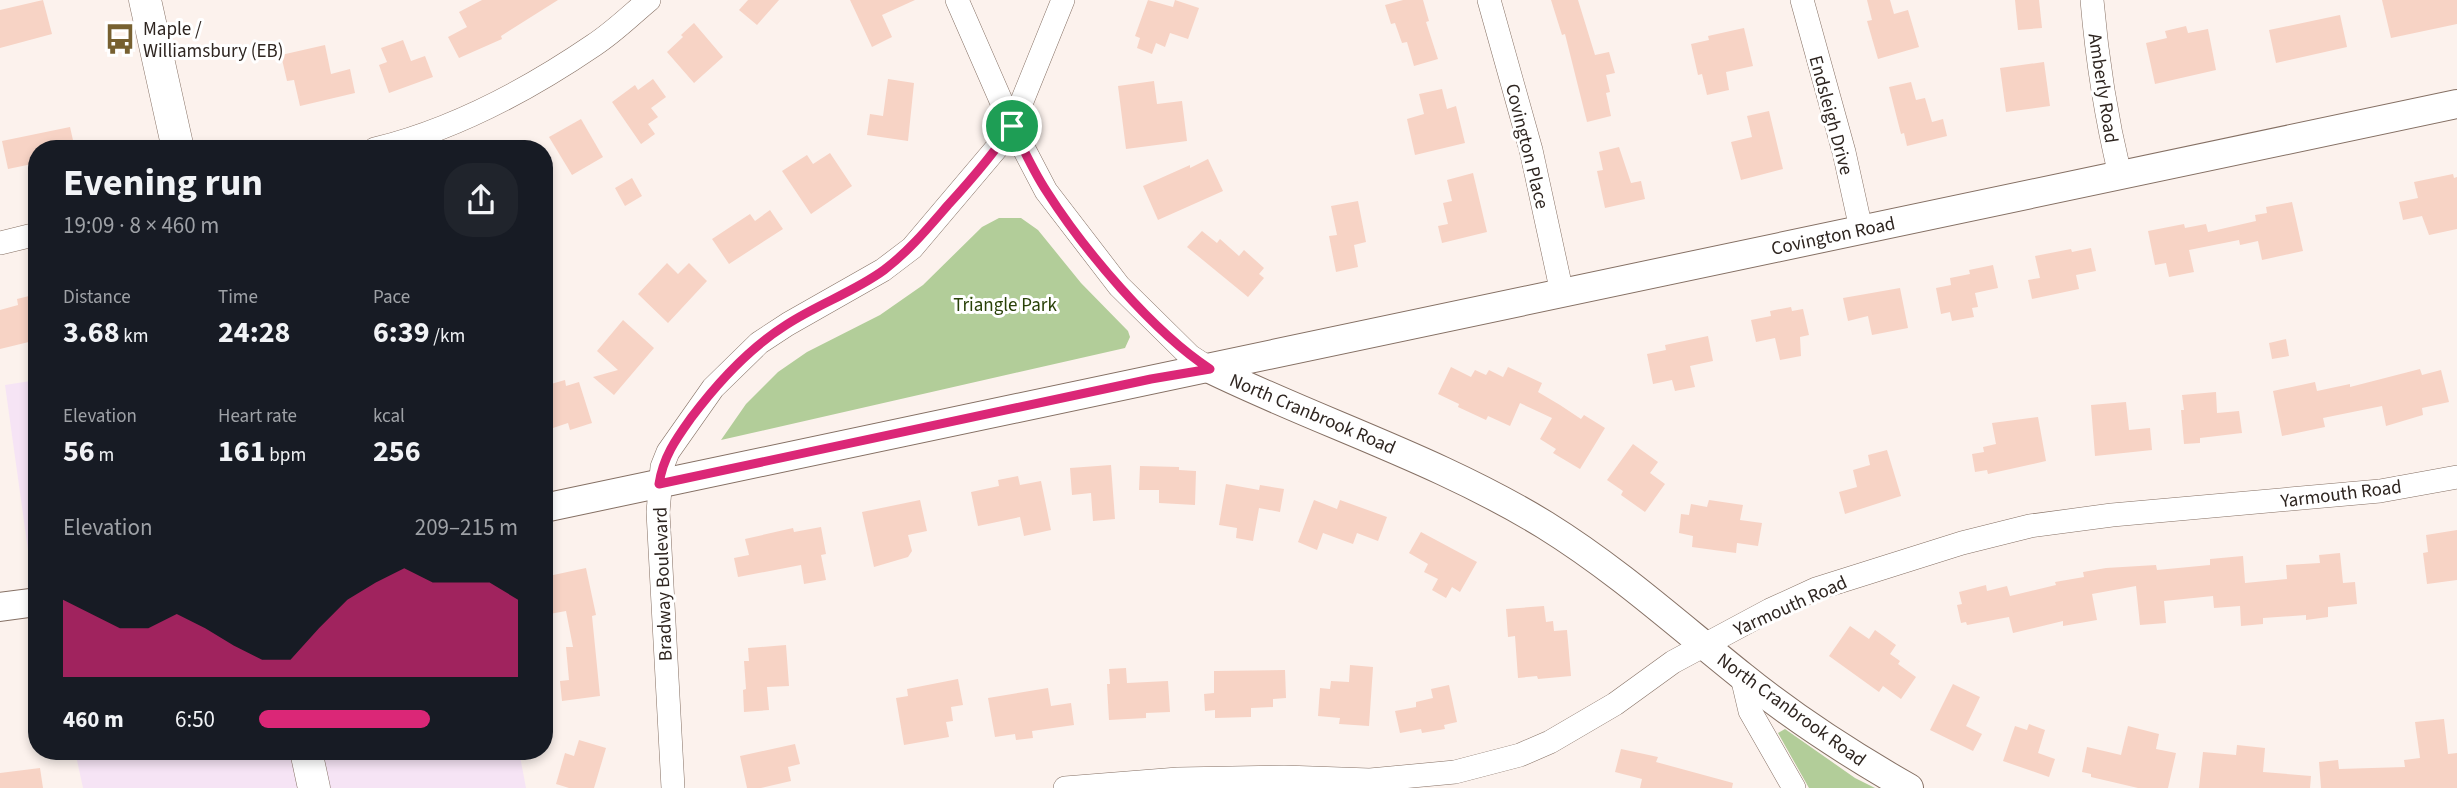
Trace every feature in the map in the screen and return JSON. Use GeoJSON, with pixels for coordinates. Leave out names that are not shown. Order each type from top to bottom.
{"type":"FeatureCollection","features":[{"type":"Feature","properties":{"kind":"main road"},"geometry":{"type":"LineString","coordinates":[[145,0],[176,140]]}},
{"type":"Feature","properties":{"kind":"main road"},"geometry":{"type":"LineString","coordinates":[[308,760],[314,788]]}},
{"type":"Feature","properties":{"kind":"street"},"geometry":{"type":"LineString","coordinates":[[403,140],[443,127],[524,89],[596,44],[649,0]]}},
{"type":"Feature","properties":{"kind":"street"},"geometry":{"type":"LineString","coordinates":[[957,0],[1012,126],[1046,191],[1119,286],[1190,356],[1210,369]]}},
{"type":"Feature","properties":{"kind":"street","name":"Bradway Boulevard"},"geometry":{"type":"LineString","coordinates":[[673,788],[658,526],[662,467],[678,437],[713,388],[735,366],[760,343],[788,324],[883,270],[912,247],[977,172],[1012,126],[1063,0]]}},
{"type":"Feature","properties":{"kind":"street","name":"Covington Place"},"geometry":{"type":"LineString","coordinates":[[1489,0],[1531,149],[1562,293]]}},
{"type":"Feature","properties":{"kind":"street","name":"Endsleigh Drive"},"geometry":{"type":"LineString","coordinates":[[1802,0],[1844,152],[1861,229]]}},
{"type":"Feature","properties":{"kind":"street","name":"Amberly Road"},"geometry":{"type":"LineString","coordinates":[[2092,0],[2107,117],[2120,175]]}},
{"type":"Feature","properties":{"kind":"street","name":"Covington Road"},"geometry":{"type":"LineString","coordinates":[[1210,369],[2457,104]]}},
{"type":"Feature","properties":{"kind":"street"},"geometry":{"type":"LineString","coordinates":[[0,243],[28,236]]}},
{"type":"Feature","properties":{"kind":"street","name":"North Cranbrook Road"},"geometry":{"type":"LineString","coordinates":[[553,506],[1151,379],[1210,369],[1266,396],[1399,450],[1496,497],[1545,526],[1615,573],[1742,677],[1826,738],[1909,788]]}},
{"type":"Feature","properties":{"kind":"street","name":"Yarmouth Road"},"geometry":{"type":"LineString","coordinates":[[1065,788],[1178,779],[1284,777],[1370,780],[1455,772],[1520,755],[1550,742],[1615,704],[1673,662],[1816,589],[1962,543],[2030,526],[2112,515],[2380,491],[2457,477]]}},
{"type":"Feature","properties":{"kind":"street"},"geometry":{"type":"LineString","coordinates":[[0,607],[28,603]]}},
{"type":"Feature","properties":{"kind":"street"},"geometry":{"type":"LineString","coordinates":[[1742,677],[1750,711],[1794,788]]}},
{"type":"Feature","properties":{"kind":"shaded area"},"geometry":{"type":"Polygon","coordinates":[[[28,381],[28,550],[5,385],[28,381]]]}},
{"type":"Feature","properties":{"kind":"shaded area"},"geometry":{"type":"Polygon","coordinates":[[[77,760],[521,760],[526,788],[83,788],[77,760]]]}},
{"type":"Feature","properties":{"kind":"green space","name":"Triangle Park"},"geometry":{"type":"Polygon","coordinates":[[[999,218],[1021,218],[1038,230],[1081,283],[1128,331],[1130,337],[1125,348],[721,440],[746,404],[778,372],[807,352],[880,315],[923,285],[982,227],[999,218]]]}},
{"type":"Feature","properties":{"kind":"green space"},"geometry":{"type":"Polygon","coordinates":[[[1785,729],[1855,778],[1875,788],[1809,788],[1778,733],[1785,729]]]}},
{"type":"Feature","properties":{"kind":"building"},"geometry":{"type":"Polygon","coordinates":[[[43,0],[52,34],[0,48],[0,10],[43,0]]]}},
{"type":"Feature","properties":{"kind":"building"},"geometry":{"type":"Polygon","coordinates":[[[482,0],[558,0],[501,36],[502,39],[459,58],[448,37],[467,27],[459,12],[482,0]]]}},
{"type":"Feature","properties":{"kind":"building"},"geometry":{"type":"Polygon","coordinates":[[[748,0],[779,0],[757,25],[739,10],[748,0]]]}},
{"type":"Feature","properties":{"kind":"building"},"geometry":{"type":"Polygon","coordinates":[[[850,0],[915,0],[882,15],[892,37],[872,47],[850,0]]]}},
{"type":"Feature","properties":{"kind":"building"},"geometry":{"type":"Polygon","coordinates":[[[1148,0],[1173,7],[1175,0],[1199,8],[1188,39],[1170,33],[1165,47],[1156,43],[1152,54],[1137,48],[1140,38],[1135,36],[1148,0]]]}},
{"type":"Feature","properties":{"kind":"building"},"geometry":{"type":"Polygon","coordinates":[[[1403,0],[1423,0],[1429,21],[1426,22],[1438,59],[1414,66],[1407,42],[1402,43],[1395,23],[1391,24],[1385,5],[1403,0]]]}},
{"type":"Feature","properties":{"kind":"building"},"geometry":{"type":"Polygon","coordinates":[[[1551,0],[1578,0],[1595,55],[1609,52],[1615,73],[1606,75],[1610,92],[1606,93],[1611,116],[1587,122],[1565,34],[1562,35],[1551,0]]]}},
{"type":"Feature","properties":{"kind":"building"},"geometry":{"type":"Polygon","coordinates":[[[1867,0],[1890,0],[1894,14],[1908,10],[1919,47],[1878,59],[1867,21],[1872,20],[1867,0]]]}},
{"type":"Feature","properties":{"kind":"building"},"geometry":{"type":"Polygon","coordinates":[[[2015,0],[2039,0],[2042,28],[2018,30],[2015,0]]]}},
{"type":"Feature","properties":{"kind":"building"},"geometry":{"type":"Polygon","coordinates":[[[2382,0],[2457,0],[2457,24],[2391,38],[2382,0]]]}},
{"type":"Feature","properties":{"kind":"building"},"geometry":{"type":"Polygon","coordinates":[[[2340,15],[2347,47],[2276,63],[2269,30],[2340,15]]]}},
{"type":"Feature","properties":{"kind":"building"},"geometry":{"type":"Polygon","coordinates":[[[694,23],[723,57],[694,83],[667,52],[694,23]]]}},
{"type":"Feature","properties":{"kind":"building"},"geometry":{"type":"Polygon","coordinates":[[[2186,26],[2188,33],[2208,29],[2216,70],[2155,84],[2146,43],[2167,38],[2165,31],[2186,26]]]}},
{"type":"Feature","properties":{"kind":"building"},"geometry":{"type":"Polygon","coordinates":[[[1744,28],[1753,66],[1726,72],[1729,90],[1707,95],[1702,74],[1698,75],[1691,44],[1709,40],[1708,36],[1744,28]]]}},
{"type":"Feature","properties":{"kind":"building"},"geometry":{"type":"Polygon","coordinates":[[[403,40],[411,61],[425,56],[433,77],[389,93],[379,65],[387,62],[381,48],[403,40]]]}},
{"type":"Feature","properties":{"kind":"building"},"geometry":{"type":"Polygon","coordinates":[[[325,45],[331,74],[350,69],[355,93],[300,106],[294,80],[287,81],[281,55],[325,45]]]}},
{"type":"Feature","properties":{"kind":"building"},"geometry":{"type":"Polygon","coordinates":[[[2044,62],[2050,106],[2006,112],[2000,68],[2044,62]]]}},
{"type":"Feature","properties":{"kind":"building"},"geometry":{"type":"Polygon","coordinates":[[[653,79],[666,97],[651,108],[658,117],[648,124],[655,134],[641,144],[612,102],[635,85],[638,90],[653,79]]]}},
{"type":"Feature","properties":{"kind":"building"},"geometry":{"type":"Polygon","coordinates":[[[888,79],[914,83],[908,141],[867,135],[870,114],[883,116],[888,79]]]}},
{"type":"Feature","properties":{"kind":"building"},"geometry":{"type":"Polygon","coordinates":[[[1154,81],[1157,104],[1182,101],[1187,141],[1126,149],[1118,86],[1154,81]]]}},
{"type":"Feature","properties":{"kind":"building"},"geometry":{"type":"Polygon","coordinates":[[[1911,82],[1916,100],[1925,98],[1932,122],[1943,119],[1947,136],[1907,146],[1904,133],[1901,134],[1889,87],[1911,82]]]}},
{"type":"Feature","properties":{"kind":"building"},"geometry":{"type":"Polygon","coordinates":[[[1442,89],[1447,109],[1456,106],[1465,143],[1415,155],[1407,119],[1424,114],[1419,94],[1442,89]]]}},
{"type":"Feature","properties":{"kind":"building"},"geometry":{"type":"Polygon","coordinates":[[[1769,111],[1783,169],[1741,180],[1731,142],[1752,137],[1747,116],[1769,111]]]}},
{"type":"Feature","properties":{"kind":"building"},"geometry":{"type":"Polygon","coordinates":[[[581,119],[603,157],[572,175],[549,137],[581,119]]]}},
{"type":"Feature","properties":{"kind":"building"},"geometry":{"type":"Polygon","coordinates":[[[70,127],[73,140],[28,140],[28,165],[8,169],[2,141],[70,127]]]}},
{"type":"Feature","properties":{"kind":"building"},"geometry":{"type":"Polygon","coordinates":[[[1619,147],[1631,183],[1641,181],[1645,199],[1605,208],[1597,171],[1603,170],[1599,152],[1619,147]]]}},
{"type":"Feature","properties":{"kind":"building"},"geometry":{"type":"Polygon","coordinates":[[[830,153],[852,186],[811,214],[782,171],[807,155],[813,164],[830,153]]]}},
{"type":"Feature","properties":{"kind":"building"},"geometry":{"type":"Polygon","coordinates":[[[1208,159],[1223,191],[1158,220],[1143,186],[1208,159]]]}},
{"type":"Feature","properties":{"kind":"building"},"geometry":{"type":"Polygon","coordinates":[[[1473,173],[1487,232],[1442,243],[1438,226],[1448,224],[1443,203],[1452,201],[1447,180],[1473,173]]]}},
{"type":"Feature","properties":{"kind":"building"},"geometry":{"type":"Polygon","coordinates":[[[2453,174],[2454,178],[2457,177],[2457,229],[2429,235],[2422,216],[2403,220],[2399,202],[2418,198],[2414,182],[2453,174]]]}},
{"type":"Feature","properties":{"kind":"building"},"geometry":{"type":"Polygon","coordinates":[[[632,178],[642,196],[625,206],[615,188],[632,178]]]}},
{"type":"Feature","properties":{"kind":"building"},"geometry":{"type":"Polygon","coordinates":[[[1358,201],[1366,242],[1354,245],[1358,267],[1336,272],[1329,236],[1337,235],[1331,206],[1358,201]]]}},
{"type":"Feature","properties":{"kind":"building"},"geometry":{"type":"Polygon","coordinates":[[[2292,202],[2303,251],[2262,260],[2258,241],[2240,245],[2239,240],[2189,250],[2194,272],[2169,277],[2166,263],[2155,265],[2148,231],[2184,224],[2185,228],[2206,224],[2208,232],[2256,221],[2255,215],[2267,213],[2266,207],[2292,202]]]}},
{"type":"Feature","properties":{"kind":"building"},"geometry":{"type":"Polygon","coordinates":[[[770,210],[783,229],[729,264],[712,239],[750,214],[755,221],[770,210]]]}},
{"type":"Feature","properties":{"kind":"building"},"geometry":{"type":"Polygon","coordinates":[[[1202,231],[1217,243],[1220,239],[1239,256],[1244,250],[1264,268],[1259,274],[1264,278],[1248,297],[1187,247],[1202,231]]]}},
{"type":"Feature","properties":{"kind":"building"},"geometry":{"type":"Polygon","coordinates":[[[2091,248],[2096,271],[2076,275],[2079,289],[2032,299],[2028,280],[2040,278],[2035,256],[2091,248]]]}},
{"type":"Feature","properties":{"kind":"building"},"geometry":{"type":"Polygon","coordinates":[[[667,263],[678,274],[689,263],[707,281],[668,323],[638,294],[667,263]]]}},
{"type":"Feature","properties":{"kind":"building"},"geometry":{"type":"Polygon","coordinates":[[[1993,265],[1998,288],[1975,293],[1978,307],[1972,308],[1974,317],[1952,321],[1950,312],[1941,314],[1936,288],[1951,285],[1950,278],[1970,274],[1969,270],[1993,265]]]}},
{"type":"Feature","properties":{"kind":"building"},"geometry":{"type":"Polygon","coordinates":[[[1900,288],[1908,328],[1872,335],[1868,316],[1848,321],[1843,298],[1900,288]]]}},
{"type":"Feature","properties":{"kind":"building"},"geometry":{"type":"Polygon","coordinates":[[[28,296],[28,342],[0,349],[0,310],[18,305],[17,299],[28,296]]]}},
{"type":"Feature","properties":{"kind":"building"},"geometry":{"type":"Polygon","coordinates":[[[1791,307],[1792,311],[1803,309],[1809,335],[1800,337],[1801,356],[1780,360],[1775,338],[1756,342],[1751,320],[1771,316],[1770,311],[1791,307]]]}},
{"type":"Feature","properties":{"kind":"building"},"geometry":{"type":"Polygon","coordinates":[[[623,320],[654,348],[614,395],[593,377],[618,370],[597,351],[623,320]]]}},
{"type":"Feature","properties":{"kind":"building"},"geometry":{"type":"Polygon","coordinates":[[[1708,336],[1713,361],[1690,366],[1695,387],[1675,391],[1672,380],[1653,384],[1647,354],[1666,350],[1665,345],[1708,336]]]}},
{"type":"Feature","properties":{"kind":"building"},"geometry":{"type":"Polygon","coordinates":[[[2286,339],[2289,356],[2272,359],[2269,343],[2286,339]]]}},
{"type":"Feature","properties":{"kind":"building"},"geometry":{"type":"Polygon","coordinates":[[[1451,367],[1471,377],[1475,370],[1486,375],[1489,370],[1503,377],[1508,367],[1542,383],[1538,392],[1581,419],[1584,415],[1605,428],[1580,469],[1553,453],[1556,449],[1540,439],[1552,418],[1520,403],[1510,426],[1488,416],[1486,420],[1438,394],[1451,367]]]}},
{"type":"Feature","properties":{"kind":"building"},"geometry":{"type":"Polygon","coordinates":[[[2420,369],[2422,375],[2441,370],[2449,402],[2422,408],[2423,415],[2386,426],[2382,406],[2323,418],[2325,427],[2282,436],[2273,391],[2315,382],[2317,391],[2350,384],[2350,387],[2420,369]]]}},
{"type":"Feature","properties":{"kind":"building"},"geometry":{"type":"Polygon","coordinates":[[[565,380],[566,386],[579,382],[592,423],[570,430],[568,423],[553,428],[553,383],[565,380]]]}},
{"type":"Feature","properties":{"kind":"building"},"geometry":{"type":"Polygon","coordinates":[[[2216,392],[2217,413],[2239,411],[2242,433],[2200,438],[2200,443],[2184,444],[2182,395],[2216,392]]]}},
{"type":"Feature","properties":{"kind":"building"},"geometry":{"type":"Polygon","coordinates":[[[2126,402],[2129,430],[2150,428],[2152,450],[2095,456],[2091,405],[2126,402]]]}},
{"type":"Feature","properties":{"kind":"building"},"geometry":{"type":"Polygon","coordinates":[[[2038,417],[2046,461],[1988,474],[1987,470],[1975,472],[1972,454],[1984,452],[1983,447],[1996,444],[1992,423],[2038,417]]]}},
{"type":"Feature","properties":{"kind":"building"},"geometry":{"type":"Polygon","coordinates":[[[1633,444],[1658,462],[1650,473],[1665,484],[1645,512],[1621,495],[1623,491],[1607,480],[1633,444]]]}},
{"type":"Feature","properties":{"kind":"building"},"geometry":{"type":"Polygon","coordinates":[[[1887,450],[1901,496],[1845,514],[1839,492],[1857,487],[1853,470],[1870,465],[1868,455],[1887,450]]]}},
{"type":"Feature","properties":{"kind":"building"},"geometry":{"type":"Polygon","coordinates":[[[1111,465],[1115,519],[1093,521],[1091,493],[1072,495],[1070,468],[1111,465]]]}},
{"type":"Feature","properties":{"kind":"building"},"geometry":{"type":"Polygon","coordinates":[[[1140,466],[1179,467],[1179,470],[1196,471],[1195,505],[1159,503],[1159,490],[1139,490],[1140,466]]]}},
{"type":"Feature","properties":{"kind":"building"},"geometry":{"type":"Polygon","coordinates":[[[1018,476],[1020,485],[1041,481],[1051,530],[1024,536],[1020,517],[978,526],[971,492],[999,486],[998,480],[1018,476]]]}},
{"type":"Feature","properties":{"kind":"building"},"geometry":{"type":"Polygon","coordinates":[[[1226,484],[1259,490],[1260,485],[1284,489],[1280,512],[1259,508],[1253,541],[1236,538],[1237,528],[1219,525],[1226,484]]]}},
{"type":"Feature","properties":{"kind":"building"},"geometry":{"type":"Polygon","coordinates":[[[920,500],[927,531],[908,535],[912,551],[908,557],[874,567],[862,512],[920,500]]]}},
{"type":"Feature","properties":{"kind":"building"},"geometry":{"type":"Polygon","coordinates":[[[1314,500],[1337,509],[1340,500],[1387,517],[1378,541],[1357,533],[1353,544],[1323,533],[1317,550],[1298,542],[1314,500]]]}},
{"type":"Feature","properties":{"kind":"building"},"geometry":{"type":"Polygon","coordinates":[[[1709,500],[1743,505],[1740,520],[1762,523],[1758,546],[1737,543],[1736,553],[1692,547],[1693,536],[1679,533],[1681,514],[1689,515],[1691,504],[1707,507],[1709,500]]]}},
{"type":"Feature","properties":{"kind":"building"},"geometry":{"type":"Polygon","coordinates":[[[821,527],[826,554],[821,555],[826,580],[804,584],[801,565],[738,577],[734,558],[749,555],[745,539],[793,528],[794,532],[821,527]]]}},
{"type":"Feature","properties":{"kind":"building"},"geometry":{"type":"Polygon","coordinates":[[[2457,530],[2457,580],[2427,584],[2423,553],[2428,552],[2426,535],[2457,530]]]}},
{"type":"Feature","properties":{"kind":"building"},"geometry":{"type":"Polygon","coordinates":[[[1421,532],[1477,562],[1460,592],[1452,587],[1446,598],[1432,590],[1438,579],[1424,572],[1428,564],[1409,553],[1421,532]]]}},
{"type":"Feature","properties":{"kind":"building"},"geometry":{"type":"Polygon","coordinates":[[[2340,553],[2343,583],[2355,582],[2357,604],[2328,607],[2328,617],[2306,620],[2306,615],[2263,618],[2263,624],[2241,626],[2240,606],[2214,608],[2213,596],[2164,601],[2166,623],[2140,625],[2136,586],[2092,594],[2097,620],[2063,626],[2063,621],[2013,633],[2009,617],[1967,625],[1966,622],[1961,623],[1957,605],[1962,604],[1959,592],[1986,585],[1987,591],[2007,586],[2010,596],[2056,585],[2055,582],[2084,577],[2083,572],[2106,568],[2156,565],[2157,570],[2210,565],[2210,559],[2243,556],[2245,583],[2287,579],[2286,565],[2320,563],[2319,555],[2340,553]]]}},
{"type":"Feature","properties":{"kind":"building"},"geometry":{"type":"Polygon","coordinates":[[[586,568],[596,615],[592,616],[600,696],[562,701],[560,681],[569,680],[566,647],[573,647],[566,611],[553,613],[553,575],[586,568]]]}},
{"type":"Feature","properties":{"kind":"building"},"geometry":{"type":"Polygon","coordinates":[[[1544,606],[1546,622],[1553,621],[1554,631],[1567,630],[1571,676],[1518,678],[1515,636],[1508,637],[1506,609],[1544,606]]]}},
{"type":"Feature","properties":{"kind":"building"},"geometry":{"type":"Polygon","coordinates":[[[1850,626],[1869,639],[1875,630],[1896,645],[1890,654],[1900,661],[1898,664],[1916,677],[1901,699],[1883,686],[1879,692],[1829,656],[1850,626]]]}},
{"type":"Feature","properties":{"kind":"building"},"geometry":{"type":"Polygon","coordinates":[[[786,645],[789,686],[767,687],[769,710],[744,712],[744,661],[749,661],[748,648],[786,645]]]}},
{"type":"Feature","properties":{"kind":"building"},"geometry":{"type":"Polygon","coordinates":[[[1350,665],[1373,667],[1369,726],[1339,724],[1340,718],[1318,716],[1320,688],[1330,689],[1331,681],[1349,682],[1350,665]]]}},
{"type":"Feature","properties":{"kind":"building"},"geometry":{"type":"Polygon","coordinates":[[[1126,668],[1127,683],[1168,681],[1170,712],[1146,713],[1146,718],[1109,720],[1109,669],[1126,668]]]}},
{"type":"Feature","properties":{"kind":"building"},"geometry":{"type":"Polygon","coordinates":[[[1285,670],[1286,698],[1273,699],[1273,707],[1251,708],[1251,717],[1215,718],[1215,710],[1205,711],[1204,694],[1214,693],[1214,671],[1285,670]]]}},
{"type":"Feature","properties":{"kind":"building"},"geometry":{"type":"Polygon","coordinates":[[[958,679],[963,705],[951,707],[953,721],[946,722],[949,737],[904,745],[896,698],[908,696],[907,689],[958,679]]]}},
{"type":"Feature","properties":{"kind":"building"},"geometry":{"type":"Polygon","coordinates":[[[1953,684],[1980,697],[1966,726],[1982,734],[1973,751],[1930,730],[1953,684]]]}},
{"type":"Feature","properties":{"kind":"building"},"geometry":{"type":"Polygon","coordinates":[[[1449,685],[1457,722],[1444,725],[1445,729],[1422,733],[1421,729],[1400,733],[1395,711],[1416,707],[1416,702],[1433,698],[1431,689],[1449,685]]]}},
{"type":"Feature","properties":{"kind":"building"},"geometry":{"type":"Polygon","coordinates":[[[1048,688],[1051,706],[1071,703],[1074,725],[1032,731],[1033,738],[1016,740],[1015,734],[995,737],[988,698],[1048,688]]]}},
{"type":"Feature","properties":{"kind":"building"},"geometry":{"type":"Polygon","coordinates":[[[2444,719],[2448,754],[2457,753],[2457,788],[2321,788],[2319,762],[2338,760],[2339,769],[2405,767],[2404,760],[2420,758],[2415,722],[2444,719]]]}},
{"type":"Feature","properties":{"kind":"building"},"geometry":{"type":"Polygon","coordinates":[[[2029,724],[2045,730],[2038,753],[2055,759],[2049,777],[2003,761],[2015,726],[2027,730],[2029,724]]]}},
{"type":"Feature","properties":{"kind":"building"},"geometry":{"type":"Polygon","coordinates":[[[2128,726],[2159,734],[2156,749],[2176,753],[2168,788],[2138,788],[2091,777],[2091,774],[2082,772],[2087,747],[2121,755],[2128,726]]]}},
{"type":"Feature","properties":{"kind":"building"},"geometry":{"type":"Polygon","coordinates":[[[579,740],[606,748],[594,788],[569,788],[556,784],[565,753],[574,756],[579,740]]]}},
{"type":"Feature","properties":{"kind":"building"},"geometry":{"type":"Polygon","coordinates":[[[795,744],[800,764],[788,767],[791,781],[761,788],[747,788],[740,756],[795,744]]]}},
{"type":"Feature","properties":{"kind":"building"},"geometry":{"type":"Polygon","coordinates":[[[2237,745],[2265,748],[2263,772],[2311,776],[2310,788],[2199,788],[2203,752],[2236,755],[2237,745]]]}},
{"type":"Feature","properties":{"kind":"building"},"geometry":{"type":"Polygon","coordinates":[[[1621,749],[1658,757],[1656,762],[1733,783],[1732,788],[1640,788],[1642,779],[1615,772],[1621,749]]]}},
{"type":"Feature","properties":{"kind":"building"},"geometry":{"type":"Polygon","coordinates":[[[40,768],[43,788],[0,788],[0,773],[40,768]]]}},
{"type":"Feature","properties":{"kind":"place","name":"Maple / Williamsbury (EB)"},"geometry":{"type":"Point","coordinates":[120,39]}},
{"type":"Feature","properties":{"kind":"route"},"geometry":{"type":"LineString","coordinates":[[1012,126],[1046,191],[1119,286],[1190,356],[1210,369],[1151,379],[659,484],[668,452],[713,388],[760,343],[788,324],[853,289],[912,247],[977,172],[1012,126]]}}]}
